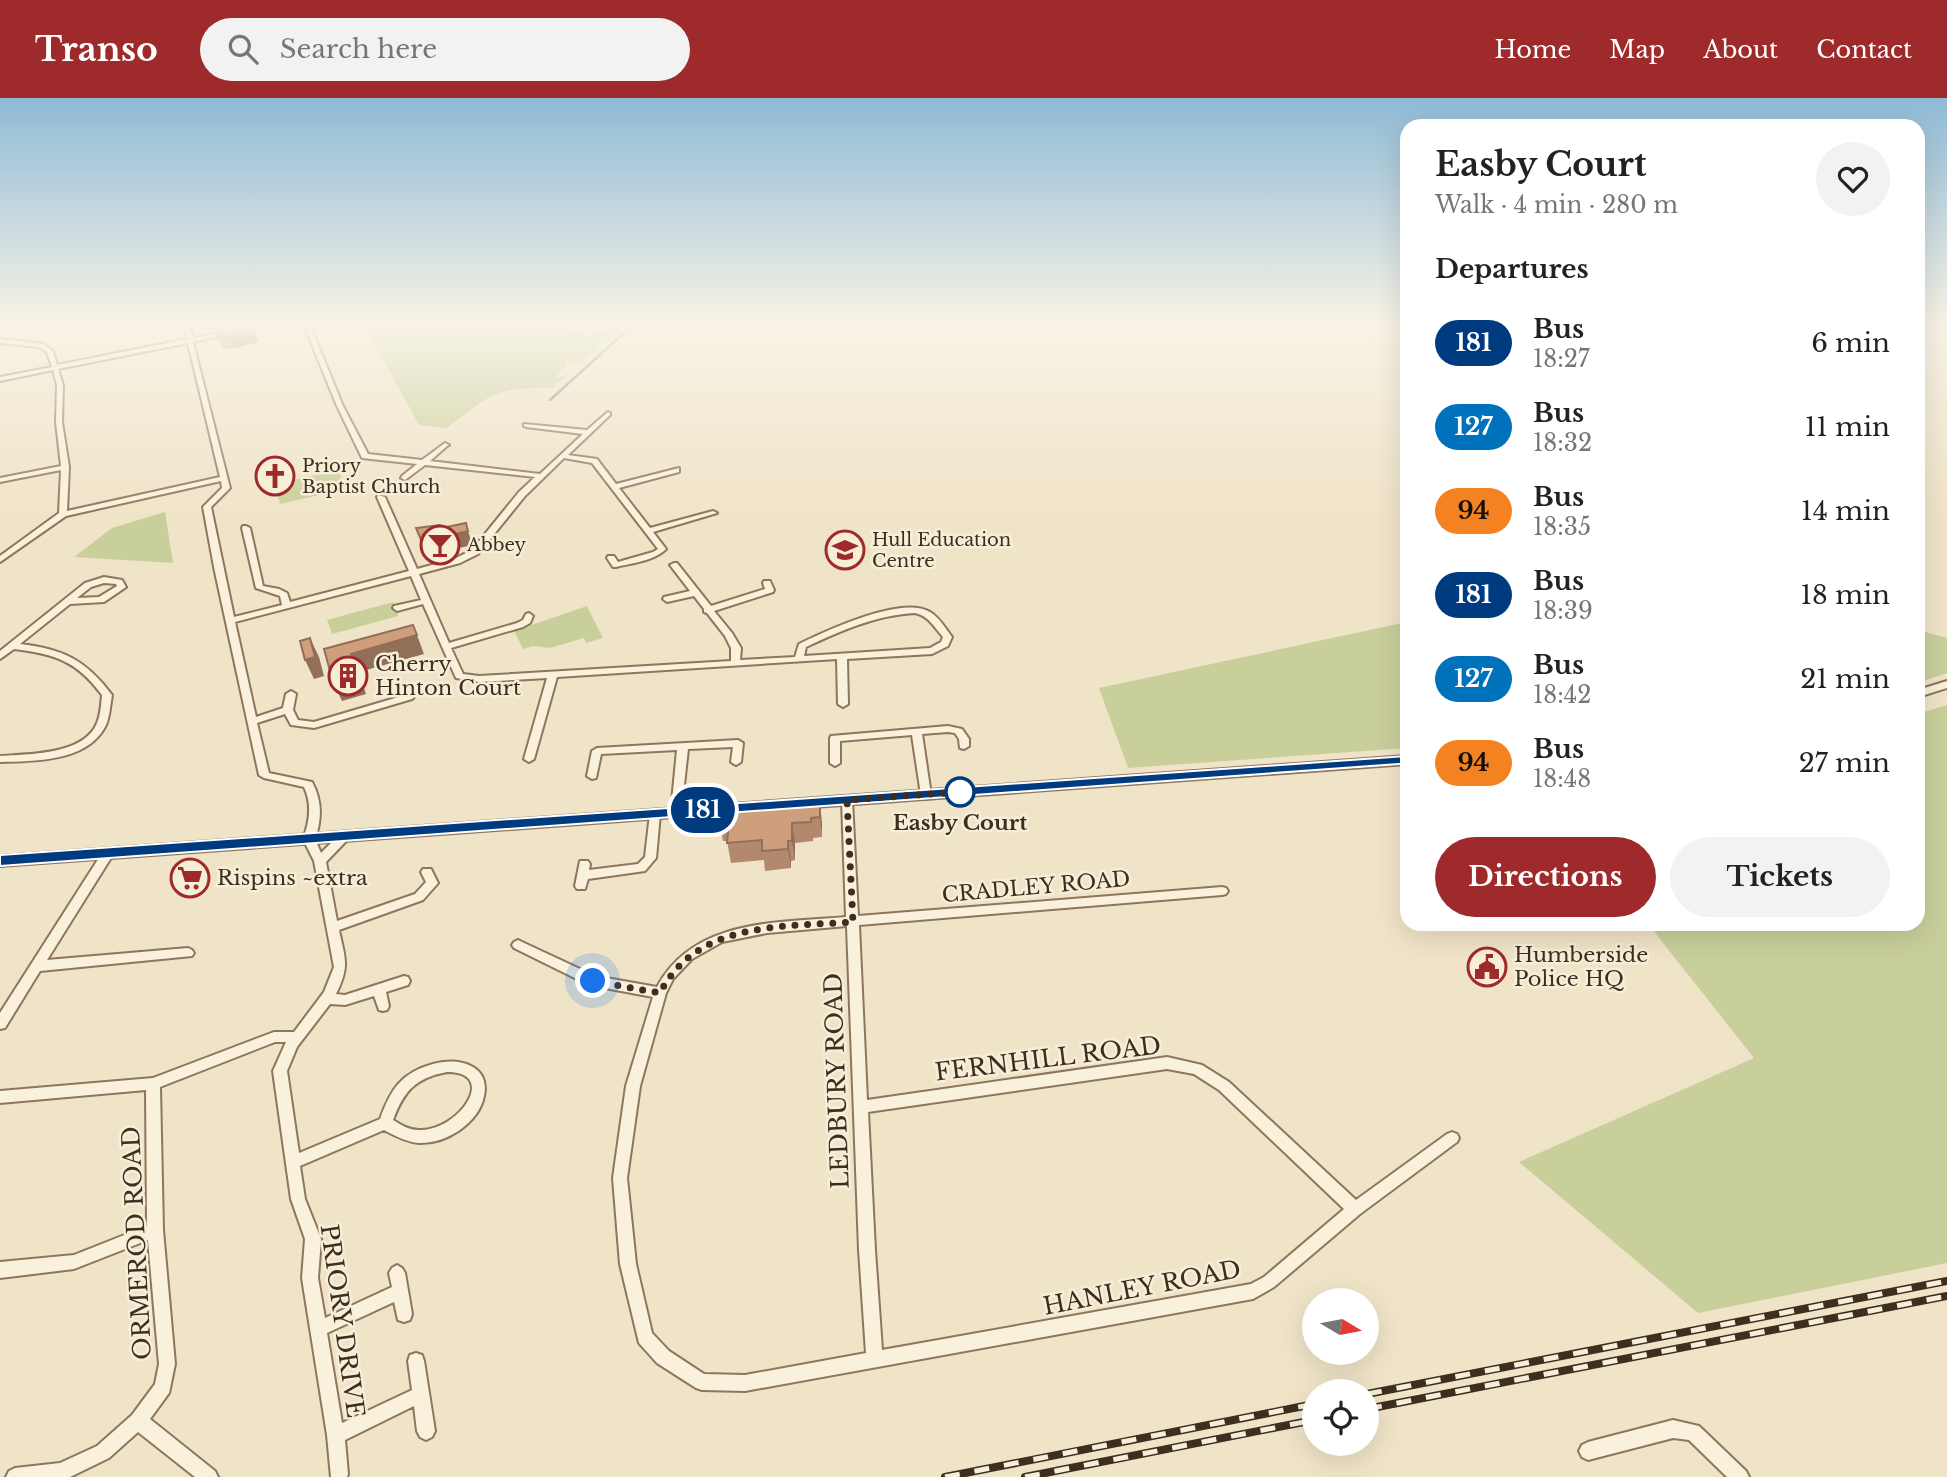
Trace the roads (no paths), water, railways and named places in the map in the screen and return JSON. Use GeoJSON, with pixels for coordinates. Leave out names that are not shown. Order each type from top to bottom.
{"type":"FeatureCollection","features":[{"type":"Feature","properties":{"kind":"street"},"geometry":{"type":"LineString","coordinates":[[60,387],[59,422],[65,467],[62,514]]}},
{"type":"Feature","properties":{"kind":"street"},"geometry":{"type":"LineString","coordinates":[[201,387],[226,488],[207,507],[264,775],[308,784],[313,792],[315,816],[309,839]]}},
{"type":"Feature","properties":{"kind":"street"},"geometry":{"type":"LineString","coordinates":[[333,387],[358,446],[365,456],[542,476]]}},
{"type":"Feature","properties":{"kind":"street"},"geometry":{"type":"LineString","coordinates":[[230,621],[457,561],[475,552],[507,511],[608,414]]}},
{"type":"Feature","properties":{"kind":"street"},"geometry":{"type":"LineString","coordinates":[[526,425],[588,432]]}},
{"type":"Feature","properties":{"kind":"street"},"geometry":{"type":"LineString","coordinates":[[405,478],[445,445]]}},
{"type":"Feature","properties":{"kind":"street"},"geometry":{"type":"LineString","coordinates":[[563,456],[594,461],[662,549],[661,552],[616,565],[611,558]]}},
{"type":"Feature","properties":{"kind":"street"},"geometry":{"type":"LineString","coordinates":[[0,480],[65,467]]}},
{"type":"Feature","properties":{"kind":"street"},"geometry":{"type":"LineString","coordinates":[[614,487],[670,470]]}},
{"type":"Feature","properties":{"kind":"street"},"geometry":{"type":"LineString","coordinates":[[0,560],[62,514],[223,478]]}},
{"type":"Feature","properties":{"kind":"street"},"geometry":{"type":"LineString","coordinates":[[381,497],[446,647],[460,676],[468,679],[842,658],[932,651],[945,644],[948,636],[926,613],[905,609],[821,636],[802,646],[799,660]]}},
{"type":"Feature","properties":{"kind":"street"},"geometry":{"type":"LineString","coordinates":[[618,511],[628,508]]}},
{"type":"Feature","properties":{"kind":"street"},"geometry":{"type":"LineString","coordinates":[[646,531],[706,513]]}},
{"type":"Feature","properties":{"kind":"street"},"geometry":{"type":"LineString","coordinates":[[246,528],[260,588],[276,591],[284,596],[286,606]]}},
{"type":"Feature","properties":{"kind":"street"},"geometry":{"type":"LineString","coordinates":[[674,565],[729,635],[736,648],[735,663]]}},
{"type":"Feature","properties":{"kind":"street"},"geometry":{"type":"LineString","coordinates":[[0,656],[13,646],[68,601],[88,585],[104,580],[119,582],[122,587],[101,600],[68,601]]}},
{"type":"Feature","properties":{"kind":"street"},"geometry":{"type":"LineString","coordinates":[[707,610],[770,590],[767,583]]}},
{"type":"Feature","properties":{"kind":"street"},"geometry":{"type":"LineString","coordinates":[[667,599],[694,593]]}},
{"type":"Feature","properties":{"kind":"street"},"geometry":{"type":"LineString","coordinates":[[397,608],[426,601]]}},
{"type":"Feature","properties":{"kind":"street"},"geometry":{"type":"LineString","coordinates":[[446,647],[520,625],[527,621],[529,616]]}},
{"type":"Feature","properties":{"kind":"street"},"geometry":{"type":"LineString","coordinates":[[0,768],[4,759],[65,752],[84,742],[100,728],[107,695],[92,673],[75,660],[52,650],[13,646]]}},
{"type":"Feature","properties":{"kind":"street"},"geometry":{"type":"LineString","coordinates":[[842,658],[843,704]]}},
{"type":"Feature","properties":{"kind":"street"},"geometry":{"type":"LineString","coordinates":[[530,759],[553,674]]}},
{"type":"Feature","properties":{"kind":"street"},"geometry":{"type":"LineString","coordinates":[[1925,692],[1947,684]]}},
{"type":"Feature","properties":{"kind":"street"},"geometry":{"type":"LineString","coordinates":[[291,694],[288,710],[294,723],[314,725],[409,697]]}},
{"type":"Feature","properties":{"kind":"street"},"geometry":{"type":"LineString","coordinates":[[252,721],[288,710]]}},
{"type":"Feature","properties":{"kind":"street"},"geometry":{"type":"LineString","coordinates":[[835,763],[835,738],[948,729],[958,731],[964,739],[964,746]]}},
{"type":"Feature","properties":{"kind":"street"},"geometry":{"type":"LineString","coordinates":[[917,732],[926,795]]}},
{"type":"Feature","properties":{"kind":"street"},"geometry":{"type":"LineString","coordinates":[[592,776],[597,751],[738,743],[736,762]]}},
{"type":"Feature","properties":{"kind":"street"},"geometry":{"type":"LineString","coordinates":[[676,812],[683,745]]}},
{"type":"Feature","properties":{"kind":"street"},"geometry":{"type":"LineString","coordinates":[[0,861],[1400,761]]}},
{"type":"Feature","properties":{"kind":"street","name":"LEDBURY ROAD"},"geometry":{"type":"LineString","coordinates":[[847,800],[874,1359]]}},
{"type":"Feature","properties":{"kind":"street"},"geometry":{"type":"LineString","coordinates":[[583,875],[641,868],[650,858],[655,814]]}},
{"type":"Feature","properties":{"kind":"street"},"geometry":{"type":"LineString","coordinates":[[320,861],[344,837]]}},
{"type":"Feature","properties":{"kind":"street","name":"PRIORY DRIVE"},"geometry":{"type":"LineString","coordinates":[[309,839],[320,861],[340,967],[329,999],[315,1019],[296,1037],[284,1055],[280,1071],[298,1199],[313,1239],[310,1278],[336,1435],[339,1474]]}},
{"type":"Feature","properties":{"kind":"street"},"geometry":{"type":"LineString","coordinates":[[0,1024],[108,853]]}},
{"type":"Feature","properties":{"kind":"street"},"geometry":{"type":"LineString","coordinates":[[333,927],[419,897],[432,883],[427,873]]}},
{"type":"Feature","properties":{"kind":"street","name":"CRADLEY ROAD"},"geometry":{"type":"LineString","coordinates":[[660,993],[669,976],[688,956],[719,937],[767,928],[1222,891]]}},
{"type":"Feature","properties":{"kind":"street"},"geometry":{"type":"LineString","coordinates":[[519,945],[593,981],[660,993]]}},
{"type":"Feature","properties":{"kind":"street"},"geometry":{"type":"LineString","coordinates":[[38,966],[188,953]]}},
{"type":"Feature","properties":{"kind":"street"},"geometry":{"type":"LineString","coordinates":[[329,999],[345,1000],[404,981]]}},
{"type":"Feature","properties":{"kind":"street"},"geometry":{"type":"LineString","coordinates":[[379,990],[383,1006]]}},
{"type":"Feature","properties":{"kind":"street","name":"HANLEY ROAD"},"geometry":{"type":"LineString","coordinates":[[660,993],[633,1086],[620,1178],[628,1264],[645,1337],[663,1357],[702,1382],[745,1383],[1253,1291],[1269,1282],[1355,1209],[1452,1138]]}},
{"type":"Feature","properties":{"kind":"street"},"geometry":{"type":"LineString","coordinates":[[0,1097],[153,1084],[274,1037],[296,1037]]}},
{"type":"Feature","properties":{"kind":"street","name":"FERNHILL ROAD"},"geometry":{"type":"LineString","coordinates":[[860,1107],[1167,1063],[1196,1069],[1223,1086],[1355,1209]]}},
{"type":"Feature","properties":{"kind":"street"},"geometry":{"type":"LineString","coordinates":[[293,1162],[385,1123],[397,1096],[407,1082],[421,1073],[452,1065],[467,1069],[477,1082],[478,1095],[469,1113],[454,1126],[427,1136],[408,1135],[385,1123]]}},
{"type":"Feature","properties":{"kind":"street","name":"ORMEROD ROAD"},"geometry":{"type":"LineString","coordinates":[[15,1477],[61,1472],[103,1452],[138,1421],[163,1387],[167,1364],[155,1230],[153,1084]]}},
{"type":"Feature","properties":{"kind":"street"},"geometry":{"type":"LineString","coordinates":[[0,1270],[74,1262],[155,1230]]}},
{"type":"Feature","properties":{"kind":"street"},"geometry":{"type":"LineString","coordinates":[[397,1273],[404,1314]]}},
{"type":"Feature","properties":{"kind":"street"},"geometry":{"type":"LineString","coordinates":[[319,1329],[400,1292]]}},
{"type":"Feature","properties":{"kind":"street"},"geometry":{"type":"LineString","coordinates":[[416,1361],[426,1431]]}},
{"type":"Feature","properties":{"kind":"street"},"geometry":{"type":"LineString","coordinates":[[336,1435],[421,1394]]}},
{"type":"Feature","properties":{"kind":"street"},"geometry":{"type":"LineString","coordinates":[[138,1421],[209,1477]]}},
{"type":"Feature","properties":{"kind":"street"},"geometry":{"type":"LineString","coordinates":[[1588,1451],[1673,1429],[1693,1432],[1740,1477]]}},
{"type":"Feature","properties":{"kind":"waterway"},"geometry":{"type":"LineString","coordinates":[[550,400],[564,387]]}},
{"type":"Feature","properties":{"kind":"railway"},"geometry":{"type":"LineString","coordinates":[[1379,1392],[1947,1281]]}},
{"type":"Feature","properties":{"kind":"railway"},"geometry":{"type":"LineString","coordinates":[[1379,1407],[1947,1296]]}},
{"type":"Feature","properties":{"kind":"railway"},"geometry":{"type":"LineString","coordinates":[[945,1477],[1302,1406]]}},
{"type":"Feature","properties":{"kind":"railway"},"geometry":{"type":"LineString","coordinates":[[1025,1477],[1302,1422]]}},
{"type":"Feature","properties":{"kind":"place","name":"Priory Baptist Church"},"geometry":{"type":"Point","coordinates":[275,476]}},
{"type":"Feature","properties":{"kind":"place","name":"Abbey"},"geometry":{"type":"Point","coordinates":[440,545]}},
{"type":"Feature","properties":{"kind":"place","name":"Hull Education Centre"},"geometry":{"type":"Point","coordinates":[845,550]}},
{"type":"Feature","properties":{"kind":"place","name":"Cherry Hinton Court"},"geometry":{"type":"Point","coordinates":[348,676]}},
{"type":"Feature","properties":{"kind":"place","name":"Easby Court"},"geometry":{"type":"Point","coordinates":[960,792]}},
{"type":"Feature","properties":{"kind":"place","name":"Rispins ~extra"},"geometry":{"type":"Point","coordinates":[190,878]}},
{"type":"Feature","properties":{"kind":"place","name":"Humberside Police HQ"},"geometry":{"type":"Point","coordinates":[1487,967]}}]}
